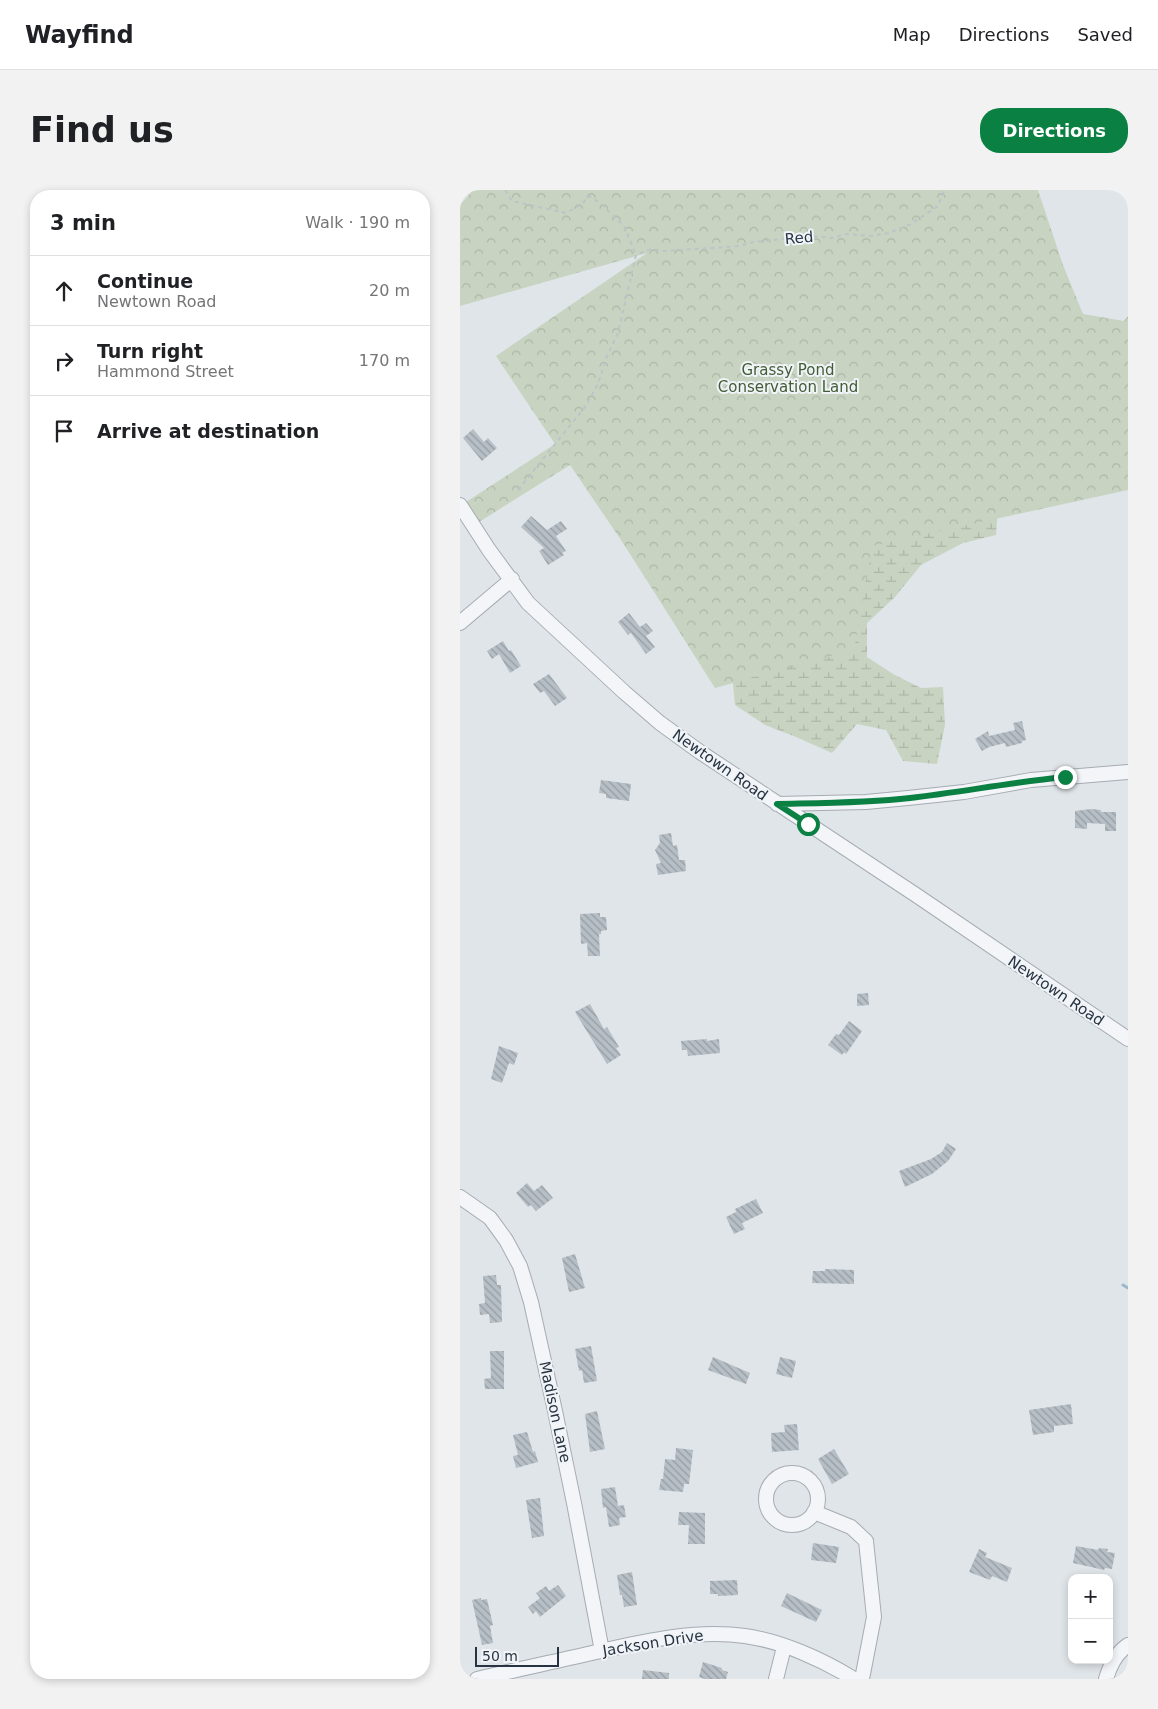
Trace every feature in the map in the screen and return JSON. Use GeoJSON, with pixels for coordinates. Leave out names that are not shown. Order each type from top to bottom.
{"type":"FeatureCollection","features":[{"type":"Feature","properties":{"kind":"street","name":"Newtown Road"},"geometry":{"type":"LineString","coordinates":[[460,505],[489,550],[528,603],[624,692],[686,742],[1128,1039]]}},
{"type":"Feature","properties":{"kind":"street"},"geometry":{"type":"LineString","coordinates":[[460,624],[512,579]]}},
{"type":"Feature","properties":{"kind":"street"},"geometry":{"type":"LineString","coordinates":[[777,804],[858,802],[908,798],[964,792],[1031,780],[1128,772]]}},
{"type":"Feature","properties":{"kind":"street","name":"Madison Lane"},"geometry":{"type":"LineString","coordinates":[[460,1197],[490,1218],[506,1240],[520,1266],[531,1302],[602,1651]]}},
{"type":"Feature","properties":{"kind":"street"},"geometry":{"type":"LineString","coordinates":[[814,1512],[852,1527],[866,1542],[874,1616],[862,1679]]}},
{"type":"Feature","properties":{"kind":"street","name":"Jackson Drive"},"geometry":{"type":"LineString","coordinates":[[477,1679],[648,1641],[702,1635],[745,1636],[784,1647],[828,1664],[854,1679]]}},
{"type":"Feature","properties":{"kind":"street"},"geometry":{"type":"LineString","coordinates":[[1106,1679],[1109,1669],[1120,1650],[1128,1644]]}},
{"type":"Feature","properties":{"kind":"street"},"geometry":{"type":"LineString","coordinates":[[776,1679],[784,1647]]}},
{"type":"Feature","properties":{"kind":"path"},"geometry":{"type":"LineString","coordinates":[[505,190],[512,200],[566,213],[582,204],[589,196],[600,203],[624,226],[636,254],[618,333],[607,356],[598,384],[585,407],[518,490]]}},
{"type":"Feature","properties":{"kind":"path","name":"Red"},"geometry":{"type":"LineString","coordinates":[[636,254],[652,249],[664,251],[721,248],[812,236],[832,238],[846,234],[870,236],[889,233],[912,224],[938,206],[944,190]]}},
{"type":"Feature","properties":{"kind":"green space","name":"Grassy Pond Conservation Land"},"geometry":{"type":"Polygon","coordinates":[[[473,190],[1038,190],[1063,265],[1083,314],[1124,321],[1128,316],[1128,490],[872,546],[854,650],[715,688],[623,543],[570,465],[479,522],[466,502],[555,444],[496,356],[647,253],[460,306],[460,205],[473,190]]]}},
{"type":"Feature","properties":{"kind":"green space"},"geometry":{"type":"Polygon","coordinates":[[[871,190],[999,492],[996,535],[963,543],[921,565],[895,597],[867,623],[867,657],[893,674],[921,688],[943,687],[945,725],[937,764],[903,761],[886,730],[857,724],[832,753],[765,725],[735,705],[729,643],[871,190]]]}},
{"type":"Feature","properties":{"kind":"building"},"geometry":{"type":"Polygon","coordinates":[[[473,429],[484,442],[488,438],[497,448],[482,461],[463,438],[473,429]]]}},
{"type":"Feature","properties":{"kind":"building"},"geometry":{"type":"Polygon","coordinates":[[[531,516],[547,530],[561,521],[567,529],[556,536],[566,551],[562,553],[564,555],[548,565],[539,551],[544,548],[521,527],[531,516]]]}},
{"type":"Feature","properties":{"kind":"building"},"geometry":{"type":"Polygon","coordinates":[[[629,613],[640,627],[646,623],[653,631],[646,636],[655,647],[646,654],[631,633],[628,635],[618,622],[629,613]]]}},
{"type":"Feature","properties":{"kind":"building"},"geometry":{"type":"Polygon","coordinates":[[[503,641],[521,666],[510,673],[499,654],[492,659],[487,651],[503,641]]]}},
{"type":"Feature","properties":{"kind":"building"},"geometry":{"type":"Polygon","coordinates":[[[549,674],[567,698],[555,706],[544,691],[540,693],[533,684],[549,674]]]}},
{"type":"Feature","properties":{"kind":"building"},"geometry":{"type":"Polygon","coordinates":[[[1022,721],[1026,740],[1022,741],[1022,743],[1006,747],[1005,743],[982,751],[975,739],[988,731],[989,736],[1015,730],[1013,723],[1022,721]]]}},
{"type":"Feature","properties":{"kind":"building"},"geometry":{"type":"Polygon","coordinates":[[[601,780],[631,784],[629,801],[606,798],[606,794],[599,793],[601,780]]]}},
{"type":"Feature","properties":{"kind":"building"},"geometry":{"type":"Polygon","coordinates":[[[1101,810],[1101,812],[1116,812],[1116,831],[1105,831],[1105,824],[1087,823],[1087,829],[1075,828],[1075,811],[1101,810]]]}},
{"type":"Feature","properties":{"kind":"building"},"geometry":{"type":"Polygon","coordinates":[[[671,833],[673,846],[677,845],[679,860],[685,860],[686,871],[658,875],[656,864],[661,863],[655,850],[660,843],[659,835],[671,833]]]}},
{"type":"Feature","properties":{"kind":"building"},"geometry":{"type":"Polygon","coordinates":[[[600,913],[600,917],[606,917],[607,930],[601,931],[601,934],[599,934],[600,956],[588,956],[587,943],[581,944],[580,914],[600,913]]]}},
{"type":"Feature","properties":{"kind":"building"},"geometry":{"type":"Polygon","coordinates":[[[868,993],[869,1005],[857,1006],[857,994],[868,993]]]}},
{"type":"Feature","properties":{"kind":"building"},"geometry":{"type":"Polygon","coordinates":[[[590,1004],[604,1029],[607,1027],[619,1047],[616,1048],[621,1055],[607,1064],[575,1012],[590,1004]]]}},
{"type":"Feature","properties":{"kind":"building"},"geometry":{"type":"Polygon","coordinates":[[[849,1021],[862,1031],[846,1054],[844,1052],[842,1055],[828,1045],[836,1034],[839,1035],[849,1021]]]}},
{"type":"Feature","properties":{"kind":"building"},"geometry":{"type":"Polygon","coordinates":[[[707,1039],[707,1041],[719,1039],[720,1053],[688,1056],[687,1050],[682,1050],[681,1041],[707,1039]]]}},
{"type":"Feature","properties":{"kind":"building"},"geometry":{"type":"Polygon","coordinates":[[[499,1046],[518,1053],[514,1065],[509,1063],[502,1083],[491,1079],[499,1046]]]}},
{"type":"Feature","properties":{"kind":"building"},"geometry":{"type":"Polygon","coordinates":[[[947,1143],[956,1149],[948,1161],[932,1174],[905,1187],[899,1171],[931,1159],[942,1152],[947,1143]]]}},
{"type":"Feature","properties":{"kind":"building"},"geometry":{"type":"Polygon","coordinates":[[[527,1183],[534,1191],[542,1185],[553,1198],[536,1211],[531,1205],[528,1207],[516,1193],[527,1183]]]}},
{"type":"Feature","properties":{"kind":"building"},"geometry":{"type":"Polygon","coordinates":[[[756,1199],[763,1213],[742,1223],[745,1229],[734,1234],[726,1217],[736,1212],[735,1209],[756,1199]]]}},
{"type":"Feature","properties":{"kind":"building"},"geometry":{"type":"Polygon","coordinates":[[[575,1254],[585,1288],[569,1292],[562,1258],[575,1254]]]}},
{"type":"Feature","properties":{"kind":"building"},"geometry":{"type":"Polygon","coordinates":[[[825,1269],[854,1270],[854,1284],[812,1283],[813,1271],[825,1271],[825,1269]]]}},
{"type":"Feature","properties":{"kind":"building"},"geometry":{"type":"Polygon","coordinates":[[[496,1275],[497,1285],[501,1285],[502,1322],[490,1323],[489,1314],[480,1315],[479,1304],[485,1303],[483,1276],[496,1275]]]}},
{"type":"Feature","properties":{"kind":"building"},"geometry":{"type":"Polygon","coordinates":[[[591,1346],[597,1381],[584,1383],[582,1370],[579,1371],[575,1349],[591,1346]]]}},
{"type":"Feature","properties":{"kind":"building"},"geometry":{"type":"Polygon","coordinates":[[[490,1351],[504,1351],[504,1389],[485,1389],[484,1379],[491,1378],[490,1351]]]}},
{"type":"Feature","properties":{"kind":"building"},"geometry":{"type":"Polygon","coordinates":[[[713,1357],[750,1373],[746,1384],[708,1370],[713,1357]]]}},
{"type":"Feature","properties":{"kind":"building"},"geometry":{"type":"Polygon","coordinates":[[[780,1357],[796,1361],[792,1378],[776,1374],[780,1357]]]}},
{"type":"Feature","properties":{"kind":"building"},"geometry":{"type":"Polygon","coordinates":[[[1071,1404],[1073,1424],[1054,1426],[1054,1432],[1033,1435],[1029,1410],[1071,1404]]]}},
{"type":"Feature","properties":{"kind":"building"},"geometry":{"type":"Polygon","coordinates":[[[597,1411],[605,1449],[590,1452],[585,1414],[597,1411]]]}},
{"type":"Feature","properties":{"kind":"building"},"geometry":{"type":"Polygon","coordinates":[[[797,1424],[799,1450],[772,1452],[771,1433],[785,1432],[784,1425],[797,1424]]]}},
{"type":"Feature","properties":{"kind":"building"},"geometry":{"type":"Polygon","coordinates":[[[527,1432],[538,1462],[516,1468],[513,1456],[518,1455],[513,1435],[527,1432]]]}},
{"type":"Feature","properties":{"kind":"building"},"geometry":{"type":"Polygon","coordinates":[[[676,1448],[693,1450],[689,1484],[684,1484],[683,1492],[659,1490],[661,1479],[663,1479],[665,1459],[675,1460],[676,1448]]]}},
{"type":"Feature","properties":{"kind":"building"},"geometry":{"type":"Polygon","coordinates":[[[834,1449],[849,1474],[832,1484],[818,1459],[834,1449]]]}},
{"type":"Feature","properties":{"kind":"building"},"geometry":{"type":"Polygon","coordinates":[[[615,1487],[618,1506],[624,1505],[626,1517],[619,1518],[620,1525],[609,1527],[606,1507],[603,1508],[601,1489],[615,1487]]]}},
{"type":"Feature","properties":{"kind":"building"},"geometry":{"type":"Polygon","coordinates":[[[540,1498],[544,1536],[532,1538],[526,1500],[540,1498]]]}},
{"type":"Feature","properties":{"kind":"building"},"geometry":{"type":"Polygon","coordinates":[[[679,1512],[705,1513],[705,1544],[688,1544],[689,1525],[678,1525],[679,1512]]]}},
{"type":"Feature","properties":{"kind":"building"},"geometry":{"type":"Polygon","coordinates":[[[813,1543],[839,1547],[836,1563],[811,1560],[813,1543]]]}},
{"type":"Feature","properties":{"kind":"building"},"geometry":{"type":"Polygon","coordinates":[[[1076,1546],[1098,1550],[1099,1548],[1108,1549],[1107,1552],[1115,1553],[1112,1569],[1105,1568],[1104,1570],[1073,1563],[1076,1546]]]}},
{"type":"Feature","properties":{"kind":"building"},"geometry":{"type":"Polygon","coordinates":[[[979,1549],[987,1553],[985,1557],[1012,1568],[1007,1582],[992,1576],[990,1580],[969,1572],[979,1549]]]}},
{"type":"Feature","properties":{"kind":"building"},"geometry":{"type":"Polygon","coordinates":[[[632,1572],[637,1605],[624,1607],[617,1575],[632,1572]]]}},
{"type":"Feature","properties":{"kind":"building"},"geometry":{"type":"Polygon","coordinates":[[[737,1580],[738,1595],[718,1596],[718,1594],[710,1594],[710,1581],[737,1580]]]}},
{"type":"Feature","properties":{"kind":"building"},"geometry":{"type":"Polygon","coordinates":[[[558,1585],[566,1596],[540,1617],[536,1611],[533,1614],[528,1607],[540,1598],[536,1593],[546,1586],[549,1591],[558,1585]]]}},
{"type":"Feature","properties":{"kind":"building"},"geometry":{"type":"Polygon","coordinates":[[[787,1593],[822,1610],[816,1622],[781,1606],[787,1593]]]}},
{"type":"Feature","properties":{"kind":"building"},"geometry":{"type":"Polygon","coordinates":[[[481,1598],[481,1600],[487,1599],[493,1625],[490,1626],[493,1643],[482,1645],[472,1600],[481,1598]]]}},
{"type":"Feature","properties":{"kind":"building"},"geometry":{"type":"Polygon","coordinates":[[[703,1662],[728,1672],[726,1679],[705,1679],[699,1677],[703,1662]]]}},
{"type":"Feature","properties":{"kind":"building"},"geometry":{"type":"Polygon","coordinates":[[[643,1670],[669,1673],[669,1679],[642,1679],[643,1670]]]}},
{"type":"Feature","properties":{"kind":"waterway"},"geometry":{"type":"LineString","coordinates":[[1123,1285],[1128,1288]]}},
{"type":"Feature","properties":{"kind":"route"},"geometry":{"type":"LineString","coordinates":[[808,824],[777,804],[866,802],[964,792],[1031,780],[1065,777]]}}]}
